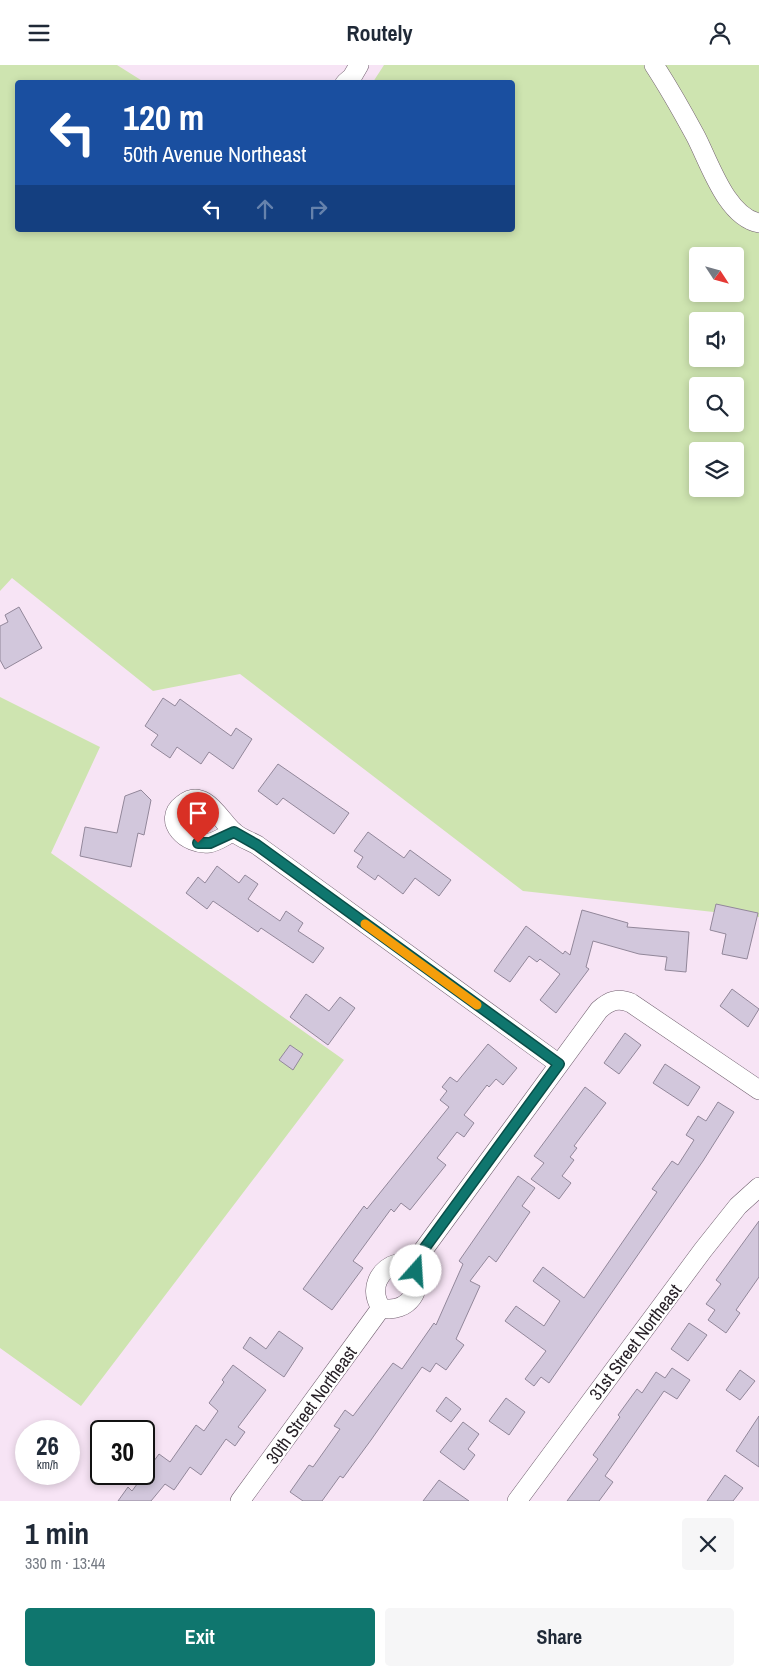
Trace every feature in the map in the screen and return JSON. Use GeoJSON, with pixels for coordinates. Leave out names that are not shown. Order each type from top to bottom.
{"type":"FeatureCollection","features":[{"type":"Feature","properties":{"kind":"street"},"geometry":{"type":"LineString","coordinates":[[348,80],[359,65]]}},
{"type":"Feature","properties":{"kind":"street"},"geometry":{"type":"LineString","coordinates":[[654,65],[680,107],[729,200],[747,219],[759,223]]}},
{"type":"Feature","properties":{"kind":"street"},"geometry":{"type":"LineString","coordinates":[[234,832],[257,845],[559,1064]]}},
{"type":"Feature","properties":{"kind":"street"},"geometry":{"type":"LineString","coordinates":[[413,1264],[599,1010],[609,1003],[619,999],[639,1008],[759,1090]]}},
{"type":"Feature","properties":{"kind":"street","name":"31st Street Northeast"},"geometry":{"type":"LineString","coordinates":[[517,1501],[703,1250],[738,1207],[759,1187]]}},
{"type":"Feature","properties":{"kind":"street"},"geometry":{"type":"LineString","coordinates":[[399,1263],[413,1264],[418,1278],[413,1298],[408,1303],[395,1309],[381,1308],[375,1291],[382,1273],[387,1268],[399,1263]]}},
{"type":"Feature","properties":{"kind":"street","name":"30th Street Northeast"},"geometry":{"type":"LineString","coordinates":[[240,1501],[381,1308]]}},
{"type":"Feature","properties":{"kind":"green space"},"geometry":{"type":"Polygon","coordinates":[[[0,65],[117,65],[141,80],[15,80],[15,232],[515,232],[515,80],[374,80],[384,65],[759,65],[759,917],[523,891],[240,674],[153,691],[12,578],[0,591],[0,65]]]}},
{"type":"Feature","properties":{"kind":"green space"},"geometry":{"type":"Polygon","coordinates":[[[0,697],[100,747],[51,853],[344,1060],[81,1406],[0,1348],[0,697]]]}},
{"type":"Feature","properties":{"kind":"building"},"geometry":{"type":"Polygon","coordinates":[[[19,607],[42,648],[5,669],[0,660],[0,626],[8,622],[5,615],[19,607]]]}},
{"type":"Feature","properties":{"kind":"building"},"geometry":{"type":"Polygon","coordinates":[[[163,698],[175,706],[180,699],[231,736],[236,728],[252,739],[233,769],[209,752],[201,764],[177,747],[170,758],[151,745],[158,735],[145,726],[163,698]]]}},
{"type":"Feature","properties":{"kind":"building"},"geometry":{"type":"Polygon","coordinates":[[[278,764],[349,813],[334,834],[283,798],[277,805],[258,791],[278,764]]]}},
{"type":"Feature","properties":{"kind":"building"},"geometry":{"type":"Polygon","coordinates":[[[141,790],[151,800],[144,835],[138,833],[131,867],[80,856],[85,827],[117,833],[125,796],[141,790]]]}},
{"type":"Feature","properties":{"kind":"building"},"geometry":{"type":"Polygon","coordinates":[[[368,832],[404,858],[410,850],[451,880],[439,896],[415,878],[403,894],[378,875],[375,880],[357,867],[363,857],[354,851],[368,832]]]}},
{"type":"Feature","properties":{"kind":"building"},"geometry":{"type":"Polygon","coordinates":[[[217,866],[239,883],[245,875],[258,884],[248,899],[280,921],[286,911],[303,923],[298,931],[324,948],[313,963],[261,928],[258,932],[213,901],[207,909],[186,893],[198,877],[205,883],[217,866]]]}},
{"type":"Feature","properties":{"kind":"building"},"geometry":{"type":"Polygon","coordinates":[[[716,904],[758,913],[747,959],[722,954],[726,934],[710,930],[716,904]]]}},
{"type":"Feature","properties":{"kind":"building"},"geometry":{"type":"Polygon","coordinates":[[[582,910],[628,923],[627,927],[689,932],[686,972],[665,970],[667,957],[639,954],[593,941],[586,967],[589,969],[556,1013],[540,1000],[560,974],[540,959],[537,962],[529,956],[510,982],[494,971],[526,926],[563,954],[565,951],[570,955],[582,910]]]}},
{"type":"Feature","properties":{"kind":"building"},"geometry":{"type":"Polygon","coordinates":[[[732,989],[759,1009],[748,1027],[720,1006],[732,989]]]}},
{"type":"Feature","properties":{"kind":"building"},"geometry":{"type":"Polygon","coordinates":[[[306,994],[329,1011],[340,997],[355,1008],[328,1045],[290,1017],[306,994]]]}},
{"type":"Feature","properties":{"kind":"building"},"geometry":{"type":"Polygon","coordinates":[[[625,1033],[641,1045],[619,1074],[604,1063],[625,1033]]]}},
{"type":"Feature","properties":{"kind":"building"},"geometry":{"type":"Polygon","coordinates":[[[488,1044],[517,1068],[503,1085],[496,1079],[489,1087],[487,1085],[464,1115],[474,1123],[464,1137],[457,1132],[437,1158],[446,1165],[410,1210],[401,1203],[394,1212],[391,1209],[353,1261],[363,1268],[332,1310],[303,1289],[364,1206],[367,1209],[449,1107],[440,1100],[447,1091],[442,1087],[450,1077],[457,1082],[488,1044]]]}},
{"type":"Feature","properties":{"kind":"building"},"geometry":{"type":"Polygon","coordinates":[[[290,1045],[303,1054],[293,1070],[279,1060],[290,1045]]]}},
{"type":"Feature","properties":{"kind":"building"},"geometry":{"type":"Polygon","coordinates":[[[665,1064],[700,1087],[688,1106],[653,1083],[665,1064]]]}},
{"type":"Feature","properties":{"kind":"building"},"geometry":{"type":"Polygon","coordinates":[[[585,1087],[606,1103],[574,1146],[577,1148],[570,1157],[574,1160],[562,1176],[571,1183],[559,1199],[531,1179],[544,1163],[534,1156],[585,1087]]]}},
{"type":"Feature","properties":{"kind":"building"},"geometry":{"type":"Polygon","coordinates":[[[718,1102],[734,1112],[703,1161],[549,1383],[541,1377],[534,1386],[525,1379],[546,1351],[505,1321],[516,1306],[544,1326],[560,1301],[533,1281],[543,1267],[584,1298],[657,1192],[652,1189],[672,1161],[678,1165],[694,1140],[686,1135],[698,1116],[706,1121],[718,1102]]]}},
{"type":"Feature","properties":{"kind":"building"},"geometry":{"type":"Polygon","coordinates":[[[518,1176],[535,1188],[522,1206],[530,1212],[496,1262],[489,1256],[470,1281],[480,1286],[456,1339],[464,1345],[446,1370],[436,1363],[430,1372],[422,1367],[343,1478],[340,1476],[322,1501],[303,1501],[290,1492],[309,1465],[313,1467],[340,1429],[334,1426],[345,1410],[353,1416],[393,1363],[402,1369],[434,1323],[436,1325],[463,1264],[459,1261],[518,1176]]]}},
{"type":"Feature","properties":{"kind":"building"},"geometry":{"type":"Polygon","coordinates":[[[759,1221],[759,1277],[736,1310],[740,1313],[726,1333],[708,1320],[715,1310],[706,1304],[721,1284],[716,1280],[759,1221]]]}},
{"type":"Feature","properties":{"kind":"building"},"geometry":{"type":"Polygon","coordinates":[[[689,1323],[707,1335],[688,1361],[671,1349],[689,1323]]]}},
{"type":"Feature","properties":{"kind":"building"},"geometry":{"type":"Polygon","coordinates":[[[279,1331],[303,1348],[284,1377],[243,1348],[250,1337],[266,1349],[279,1331]]]}},
{"type":"Feature","properties":{"kind":"building"},"geometry":{"type":"Polygon","coordinates":[[[233,1365],[266,1390],[238,1427],[245,1432],[235,1446],[226,1439],[201,1475],[190,1467],[174,1490],[165,1484],[151,1501],[118,1501],[128,1487],[132,1491],[136,1485],[155,1485],[155,1459],[159,1454],[170,1462],[196,1425],[204,1431],[218,1411],[209,1403],[224,1382],[222,1380],[233,1365]]]}},
{"type":"Feature","properties":{"kind":"building"},"geometry":{"type":"Polygon","coordinates":[[[672,1368],[690,1380],[677,1399],[664,1391],[605,1476],[613,1482],[599,1501],[567,1501],[598,1459],[593,1455],[637,1389],[642,1393],[656,1372],[665,1378],[672,1368]]]}},
{"type":"Feature","properties":{"kind":"building"},"geometry":{"type":"Polygon","coordinates":[[[740,1370],[755,1381],[740,1400],[726,1390],[740,1370]]]}},
{"type":"Feature","properties":{"kind":"building"},"geometry":{"type":"Polygon","coordinates":[[[446,1397],[461,1409],[451,1422],[436,1411],[446,1397]]]}},
{"type":"Feature","properties":{"kind":"building"},"geometry":{"type":"Polygon","coordinates":[[[506,1398],[525,1412],[509,1435],[489,1421],[506,1398]]]}},
{"type":"Feature","properties":{"kind":"building"},"geometry":{"type":"Polygon","coordinates":[[[759,1416],[759,1467],[736,1451],[759,1416]]]}},
{"type":"Feature","properties":{"kind":"building"},"geometry":{"type":"Polygon","coordinates":[[[463,1422],[479,1434],[468,1449],[475,1455],[464,1470],[440,1452],[463,1422]]]}},
{"type":"Feature","properties":{"kind":"building"},"geometry":{"type":"Polygon","coordinates":[[[725,1475],[743,1488],[733,1501],[707,1501],[725,1475]]]}},
{"type":"Feature","properties":{"kind":"building"},"geometry":{"type":"Polygon","coordinates":[[[439,1480],[469,1501],[423,1501],[439,1480]]]}},
{"type":"Feature","properties":{"kind":"slow traffic"},"geometry":{"type":"LineString","coordinates":[[365,924],[477,1005]]}},
{"type":"Feature","properties":{"kind":"route"},"geometry":{"type":"LineString","coordinates":[[198,843],[210,843],[234,832],[257,845],[559,1064],[413,1264],[416,1271]]}}]}
